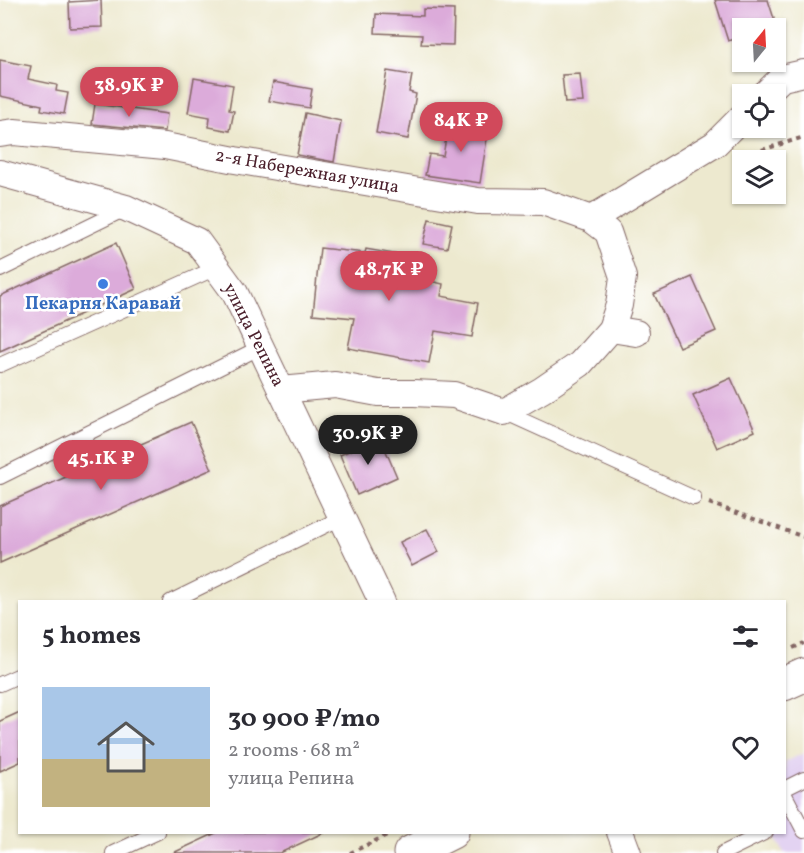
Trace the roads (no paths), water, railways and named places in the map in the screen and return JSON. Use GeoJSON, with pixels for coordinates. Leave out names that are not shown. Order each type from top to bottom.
{"type":"FeatureCollection","features":[{"type":"Feature","properties":{"kind":"main road"},"geometry":{"type":"LineString","coordinates":[[786,683],[804,675]]}},
{"type":"Feature","properties":{"kind":"main road"},"geometry":{"type":"LineString","coordinates":[[410,853],[448,834]]}},
{"type":"Feature","properties":{"kind":"street"},"geometry":{"type":"LineString","coordinates":[[776,84],[782,78],[804,73]]}},
{"type":"Feature","properties":{"kind":"street"},"geometry":{"type":"LineString","coordinates":[[281,390],[335,385],[378,393],[454,395],[504,412],[542,390],[580,364],[611,329],[619,305],[623,277],[599,225],[715,144],[732,127]]}},
{"type":"Feature","properties":{"kind":"street","name":"2-я Набережная улица"},"geometry":{"type":"LineString","coordinates":[[0,134],[14,132],[165,146],[478,201],[543,202],[599,225]]}},
{"type":"Feature","properties":{"kind":"street","name":"улица Репина"},"geometry":{"type":"LineString","coordinates":[[0,173],[126,208],[197,241],[235,293],[381,600]]}},
{"type":"Feature","properties":{"kind":"street"},"geometry":{"type":"LineString","coordinates":[[611,329],[636,333]]}},
{"type":"Feature","properties":{"kind":"street"},"geometry":{"type":"LineString","coordinates":[[621,834],[628,853]]}},
{"type":"Feature","properties":{"kind":"lane"},"geometry":{"type":"LineString","coordinates":[[0,270],[126,208]]}},
{"type":"Feature","properties":{"kind":"lane"},"geometry":{"type":"LineString","coordinates":[[0,365],[216,268]]}},
{"type":"Feature","properties":{"kind":"lane"},"geometry":{"type":"LineString","coordinates":[[0,477],[261,347]]}},
{"type":"Feature","properties":{"kind":"lane"},"geometry":{"type":"LineString","coordinates":[[504,412],[694,498]]}},
{"type":"Feature","properties":{"kind":"lane"},"geometry":{"type":"LineString","coordinates":[[174,600],[343,518]]}},
{"type":"Feature","properties":{"kind":"lane"},"geometry":{"type":"LineString","coordinates":[[0,684],[18,676]]}},
{"type":"Feature","properties":{"kind":"lane"},"geometry":{"type":"LineString","coordinates":[[786,790],[804,779]]}},
{"type":"Feature","properties":{"kind":"lane"},"geometry":{"type":"LineString","coordinates":[[786,800],[791,821],[804,831]]}},
{"type":"Feature","properties":{"kind":"lane"},"geometry":{"type":"LineString","coordinates":[[113,853],[155,834]]}},
{"type":"Feature","properties":{"kind":"lane"},"geometry":{"type":"LineString","coordinates":[[723,853],[762,834]]}},
{"type":"Feature","properties":{"kind":"place","name":"Пекарня Каравай"},"geometry":{"type":"Point","coordinates":[103,284]}}]}
